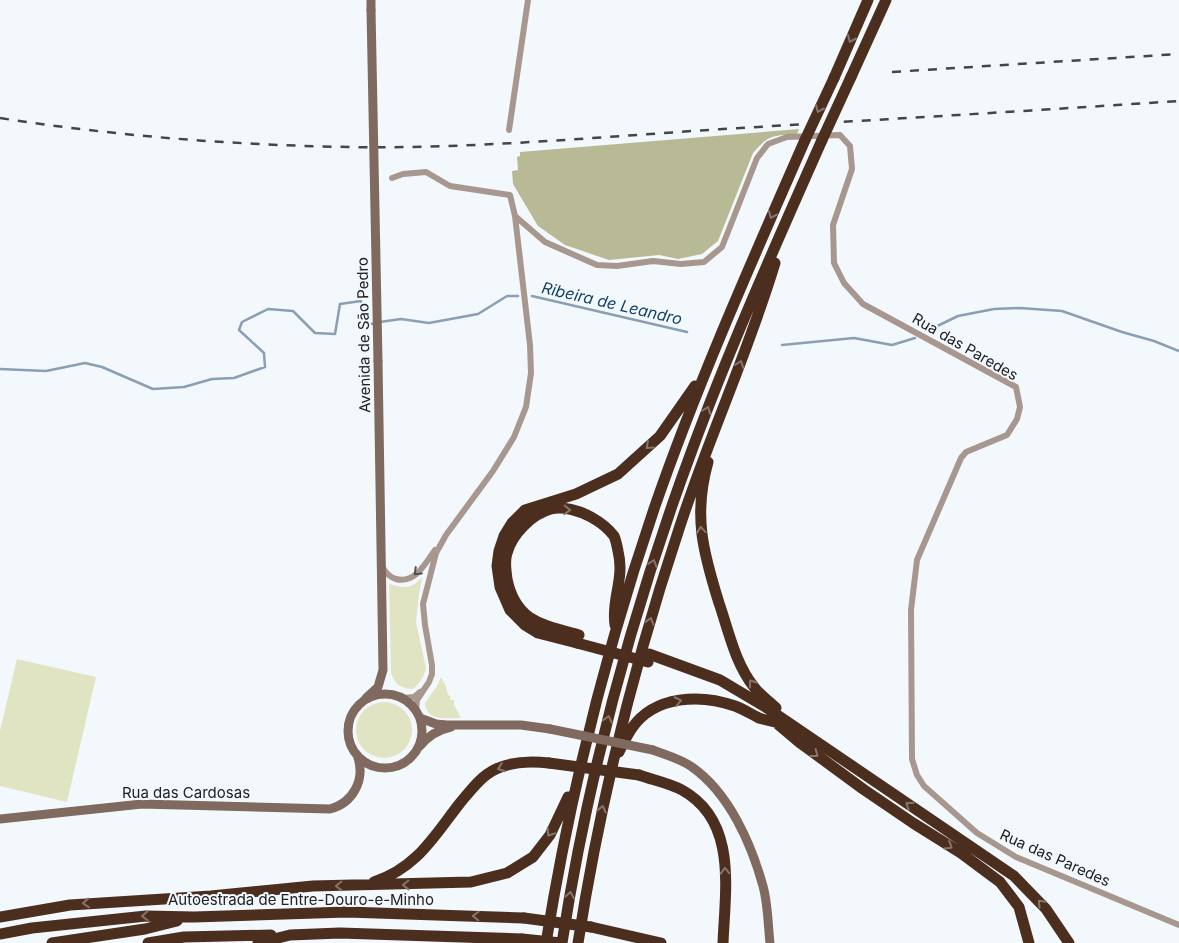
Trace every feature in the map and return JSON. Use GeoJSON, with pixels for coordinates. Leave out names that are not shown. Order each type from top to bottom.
{"type":"FeatureCollection","features":[{"type":"Feature","properties":{"kind":"highway"},"geometry":{"type":"LineString","coordinates":[[546,943],[578,773],[615,631],[656,505],[708,365],[868,0]]}},
{"type":"Feature","properties":{"kind":"highway"},"geometry":{"type":"LineString","coordinates":[[148,943],[184,937],[379,933],[522,939],[561,943],[599,754],[646,586],[677,490],[711,401],[790,213],[886,0]]}},
{"type":"Feature","properties":{"kind":"highway"},"geometry":{"type":"LineString","coordinates":[[578,943],[607,787],[646,632],[676,537],[764,300],[790,213]]}},
{"type":"Feature","properties":{"kind":"highway"},"geometry":{"type":"LineString","coordinates":[[578,639],[538,633],[524,625],[510,610],[500,587],[497,566],[504,536],[512,523],[525,510],[576,494],[618,474],[660,436],[708,365]]}},
{"type":"Feature","properties":{"kind":"highway"},"geometry":{"type":"LineString","coordinates":[[716,426],[700,507],[703,550],[708,571],[734,652],[744,672],[754,688],[799,729]]}},
{"type":"Feature","properties":{"kind":"highway"},"geometry":{"type":"LineString","coordinates":[[615,631],[613,611],[620,579],[621,562],[614,537],[601,522],[578,510],[551,509],[527,522],[511,542],[506,553],[505,566],[509,588],[518,607],[528,616],[542,625],[578,639],[720,680],[799,729],[1014,876],[1046,909],[1069,943]]}},
{"type":"Feature","properties":{"kind":"highway"},"geometry":{"type":"LineString","coordinates":[[648,658],[717,687],[746,702],[778,723],[799,742],[863,789],[912,823],[961,853],[1000,882],[1019,907],[1029,943]]}},
{"type":"Feature","properties":{"kind":"highway"},"geometry":{"type":"LineString","coordinates":[[607,787],[617,755],[632,728],[645,715],[667,703],[689,699],[715,700],[737,707],[759,718],[778,723]]}},
{"type":"Feature","properties":{"kind":"highway"},"geometry":{"type":"LineString","coordinates":[[364,886],[392,876],[410,864],[422,852],[471,790],[483,777],[497,769],[528,761],[549,762],[639,775],[681,789],[694,798],[714,820],[725,855],[726,886],[723,943]]}},
{"type":"Feature","properties":{"kind":"highway"},"geometry":{"type":"LineString","coordinates":[[0,917],[89,903],[201,897],[313,886],[471,882],[507,873],[532,857],[550,834],[578,773]]}},
{"type":"Feature","properties":{"kind":"highway","name":"Autoestrada de Entre-Douro-e-Minho"},"geometry":{"type":"LineString","coordinates":[[0,934],[32,928],[146,916],[194,917],[347,912],[524,918],[591,927],[662,943]]}},
{"type":"Feature","properties":{"kind":"highway"},"geometry":{"type":"LineString","coordinates":[[52,943],[144,928],[194,917]]}},
{"type":"Feature","properties":{"kind":"highway"},"geometry":{"type":"LineString","coordinates":[[258,943],[290,935]]}},
{"type":"Feature","properties":{"kind":"street","name":"Avenida de São Pedro"},"geometry":{"type":"LineString","coordinates":[[371,0],[383,670],[388,685],[399,696]]}},
{"type":"Feature","properties":{"kind":"street"},"geometry":{"type":"LineString","coordinates":[[509,130],[528,0]]}},
{"type":"Feature","properties":{"kind":"street","name":"Rua das Paredes"},"geometry":{"type":"LineString","coordinates":[[515,216],[545,242],[597,265],[617,266],[653,261],[681,264],[704,262],[722,247],[756,158],[768,144],[786,137],[840,135],[850,146],[852,169],[833,225],[834,263],[844,284],[863,304],[1016,387],[1020,406],[1017,419],[1007,435],[966,452],[961,458],[917,560],[911,610],[912,758],[917,775],[924,786],[966,823],[1001,849],[1179,926]]}},
{"type":"Feature","properties":{"kind":"street"},"geometry":{"type":"LineString","coordinates":[[381,563],[384,570],[392,577],[406,580],[414,577],[422,568],[514,437],[526,407],[531,373],[530,345],[515,216],[510,195],[450,186],[426,172],[403,174],[392,178]]}},
{"type":"Feature","properties":{"kind":"street"},"geometry":{"type":"LineString","coordinates":[[417,750],[422,734],[417,700],[429,682],[432,664],[423,604],[436,553],[446,535]]}},
{"type":"Feature","properties":{"kind":"street","name":"Avenida de São Pedro"},"geometry":{"type":"LineString","coordinates":[[366,698],[378,687],[383,670]]}},
{"type":"Feature","properties":{"kind":"street"},"geometry":{"type":"LineString","coordinates":[[423,690],[414,697],[384,693],[375,694],[357,705],[350,715],[347,726],[347,738],[358,758],[365,764],[383,769],[399,766],[412,757],[432,734],[438,730],[458,726]]}},
{"type":"Feature","properties":{"kind":"street"},"geometry":{"type":"LineString","coordinates":[[399,696],[418,714],[436,724],[458,726],[497,724],[550,729],[654,750],[691,766],[717,788],[744,835],[763,887],[770,943]]}},
{"type":"Feature","properties":{"kind":"street"},"geometry":{"type":"LineString","coordinates":[[358,758],[361,773],[359,781]]}},
{"type":"Feature","properties":{"kind":"street","name":"Rua das Cardosas"},"geometry":{"type":"LineString","coordinates":[[0,819],[142,804],[330,809],[348,801],[364,775],[370,771],[383,769]]}},
{"type":"Feature","properties":{"kind":"green space"},"geometry":{"type":"Polygon","coordinates":[[[799,129],[797,134],[772,137],[758,147],[753,153],[718,241],[702,254],[678,259],[659,255],[609,260],[565,245],[538,226],[513,184],[512,171],[518,170],[517,157],[520,156],[520,152],[799,129]]]}},
{"type":"Feature","properties":{"kind":"green space"},"geometry":{"type":"Polygon","coordinates":[[[422,577],[416,622],[426,668],[418,684],[413,689],[409,689],[399,685],[391,673],[389,584],[407,587],[422,577]]]}},
{"type":"Feature","properties":{"kind":"green space"},"geometry":{"type":"Polygon","coordinates":[[[17,659],[96,677],[67,802],[0,786],[0,731],[17,659]]]}},
{"type":"Feature","properties":{"kind":"green space"},"geometry":{"type":"Polygon","coordinates":[[[441,677],[448,695],[451,696],[450,700],[454,700],[454,705],[461,718],[438,718],[429,713],[427,709],[425,703],[441,677]]]}},
{"type":"Feature","properties":{"kind":"green space"},"geometry":{"type":"Polygon","coordinates":[[[378,702],[390,702],[400,706],[408,714],[412,730],[408,746],[400,754],[390,758],[378,758],[368,754],[360,746],[356,736],[356,724],[360,714],[368,706],[378,702]]]}},
{"type":"Feature","properties":{"kind":"waterway","name":"Ribeira de Leandro"},"geometry":{"type":"LineString","coordinates":[[380,322],[401,319],[429,323],[478,314],[507,296],[518,296]]}},
{"type":"Feature","properties":{"kind":"waterway","name":"Ribeira de Leandro"},"geometry":{"type":"LineString","coordinates":[[532,296],[687,332]]}},
{"type":"Feature","properties":{"kind":"waterway","name":"Ribeira de Leandro"},"geometry":{"type":"LineString","coordinates":[[0,369],[46,371],[85,363],[102,367],[153,389],[184,387],[212,379],[234,378],[265,367],[264,353],[239,330],[242,322],[268,309],[293,311],[315,333],[335,334],[340,304],[361,301],[366,325],[375,323]]}},
{"type":"Feature","properties":{"kind":"waterway","name":"Ribeira de Leandro"},"geometry":{"type":"LineString","coordinates":[[927,331],[958,316],[994,309],[1020,308],[1062,311],[1179,351]]}},
{"type":"Feature","properties":{"kind":"waterway","name":"Ribeira de Leandro"},"geometry":{"type":"LineString","coordinates":[[782,345],[854,338],[892,345],[915,338]]}},
{"type":"Feature","properties":{"kind":"railway"},"geometry":{"type":"LineString","coordinates":[[892,72],[1179,54]]}},
{"type":"Feature","properties":{"kind":"railway"},"geometry":{"type":"LineString","coordinates":[[0,118],[131,135],[218,142],[305,146],[396,147],[536,142],[1179,101]]}}]}
